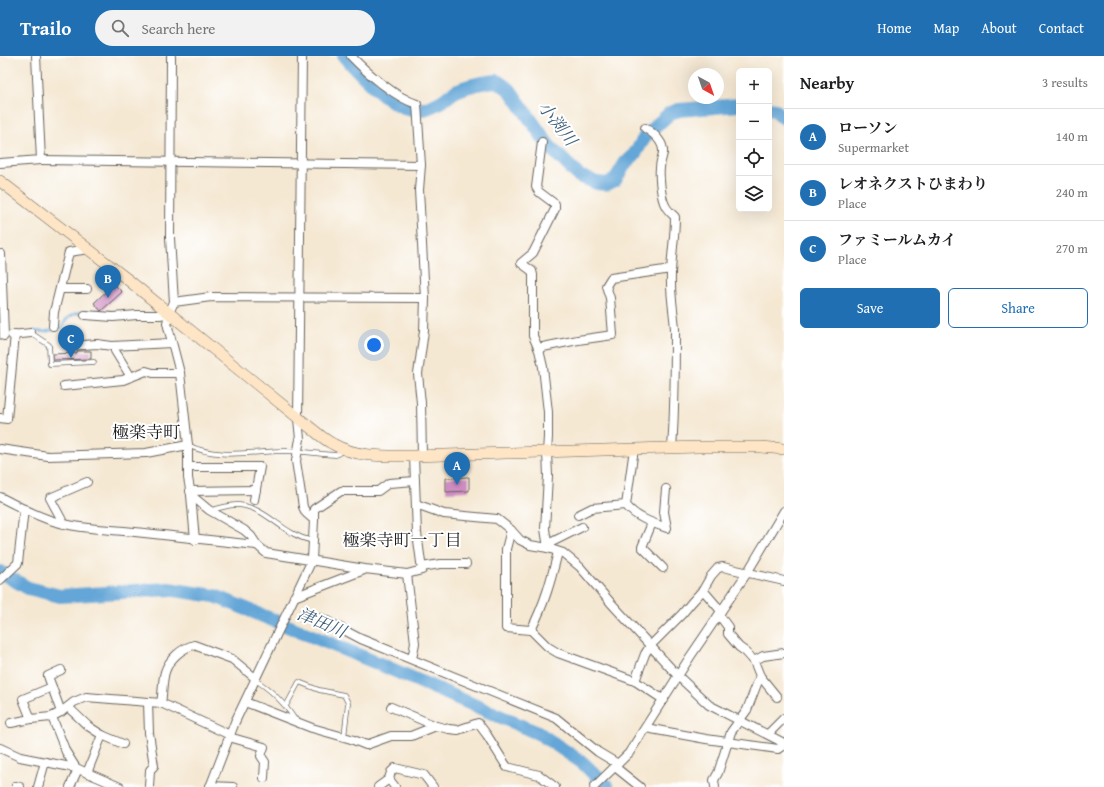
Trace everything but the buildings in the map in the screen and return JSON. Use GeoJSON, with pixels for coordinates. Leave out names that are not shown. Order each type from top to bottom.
{"type":"FeatureCollection","features":[{"type":"Feature","properties":{"kind":"street"},"geometry":{"type":"LineString","coordinates":[[36,56],[41,160]]}},
{"type":"Feature","properties":{"kind":"street"},"geometry":{"type":"LineString","coordinates":[[171,56],[170,238],[174,302],[169,313],[167,323],[180,373],[188,445],[188,467],[195,540]]}},
{"type":"Feature","properties":{"kind":"street"},"geometry":{"type":"LineString","coordinates":[[302,56],[298,419],[300,439],[296,453],[296,460],[303,507],[306,513],[314,520]]}},
{"type":"Feature","properties":{"kind":"street"},"geometry":{"type":"LineString","coordinates":[[351,56],[366,71],[401,97],[407,101],[417,104],[421,165],[419,190],[425,298],[424,331],[418,374],[421,403],[415,481],[417,533],[422,567]]}},
{"type":"Feature","properties":{"kind":"street"},"geometry":{"type":"LineString","coordinates":[[645,128],[654,133],[662,146],[663,152],[659,169],[665,206],[675,217],[671,269],[672,307],[675,328],[674,428],[672,448]]}},
{"type":"Feature","properties":{"kind":"street"},"geometry":{"type":"LineString","coordinates":[[542,142],[536,186],[539,192],[555,204],[555,209],[533,253],[521,263],[532,271],[533,275],[533,336],[543,367],[547,405],[548,476],[545,529],[548,548]]}},
{"type":"Feature","properties":{"kind":"street"},"geometry":{"type":"LineString","coordinates":[[0,163],[41,160],[301,162],[421,165]]}},
{"type":"Feature","properties":{"kind":"street"},"geometry":{"type":"LineString","coordinates":[[0,181],[169,313],[298,419],[334,445],[372,456],[418,456],[672,448],[761,447],[784,449]]}},
{"type":"Feature","properties":{"kind":"street"},"geometry":{"type":"LineString","coordinates":[[53,326],[69,252],[88,249]]}},
{"type":"Feature","properties":{"kind":"street"},"geometry":{"type":"LineString","coordinates":[[1,254],[2,337],[31,333]]}},
{"type":"Feature","properties":{"kind":"street"},"geometry":{"type":"LineString","coordinates":[[538,348],[613,335],[610,298],[606,286],[612,278],[671,269]]}},
{"type":"Feature","properties":{"kind":"street"},"geometry":{"type":"LineString","coordinates":[[60,289],[87,289]]}},
{"type":"Feature","properties":{"kind":"street"},"geometry":{"type":"LineString","coordinates":[[174,302],[211,297],[425,298]]}},
{"type":"Feature","properties":{"kind":"street"},"geometry":{"type":"LineString","coordinates":[[85,315],[126,319],[169,313]]}},
{"type":"Feature","properties":{"kind":"street"},"geometry":{"type":"LineString","coordinates":[[0,418],[7,419],[15,334]]}},
{"type":"Feature","properties":{"kind":"street"},"geometry":{"type":"LineString","coordinates":[[69,346],[97,341],[112,346],[129,342],[172,343]]}},
{"type":"Feature","properties":{"kind":"street"},"geometry":{"type":"LineString","coordinates":[[115,351],[131,377]]}},
{"type":"Feature","properties":{"kind":"street"},"geometry":{"type":"LineString","coordinates":[[64,386],[123,380],[146,371],[180,373]]}},
{"type":"Feature","properties":{"kind":"street"},"geometry":{"type":"LineString","coordinates":[[0,449],[48,456],[146,453],[188,445]]}},
{"type":"Feature","properties":{"kind":"street"},"geometry":{"type":"LineString","coordinates":[[634,449],[626,505],[630,510],[652,523],[667,528],[664,512],[666,489]]}},
{"type":"Feature","properties":{"kind":"street"},"geometry":{"type":"LineString","coordinates":[[188,467],[260,467],[254,500]]}},
{"type":"Feature","properties":{"kind":"street"},"geometry":{"type":"LineString","coordinates":[[233,787],[210,787],[255,679],[312,560],[314,509],[341,491],[378,490],[388,483],[415,481]]}},
{"type":"Feature","properties":{"kind":"street"},"geometry":{"type":"LineString","coordinates":[[64,524],[50,498],[87,482]]}},
{"type":"Feature","properties":{"kind":"street"},"geometry":{"type":"LineString","coordinates":[[191,493],[256,490]]}},
{"type":"Feature","properties":{"kind":"street"},"geometry":{"type":"LineString","coordinates":[[191,493],[209,510],[244,530],[266,553],[365,569],[407,574],[422,570],[422,567],[440,564],[466,564]]}},
{"type":"Feature","properties":{"kind":"street"},"geometry":{"type":"LineString","coordinates":[[0,496],[24,509],[47,519],[64,524],[86,528],[135,532],[195,540],[257,545]]}},
{"type":"Feature","properties":{"kind":"street"},"geometry":{"type":"LineString","coordinates":[[416,504],[444,514],[497,519],[511,530],[520,540],[530,545],[548,548],[563,554],[580,567],[678,676],[709,705],[768,734],[784,744],[778,749],[646,728]]}},
{"type":"Feature","properties":{"kind":"street"},"geometry":{"type":"LineString","coordinates":[[578,515],[592,506],[626,505]]}},
{"type":"Feature","properties":{"kind":"street"},"geometry":{"type":"LineString","coordinates":[[0,580],[18,563],[24,509]]}},
{"type":"Feature","properties":{"kind":"street"},"geometry":{"type":"LineString","coordinates":[[594,787],[629,753],[678,676],[747,573],[784,511]]}},
{"type":"Feature","properties":{"kind":"street"},"geometry":{"type":"LineString","coordinates":[[652,523],[642,547],[650,560],[663,568]]}},
{"type":"Feature","properties":{"kind":"street"},"geometry":{"type":"LineString","coordinates":[[548,548],[552,542],[582,527]]}},
{"type":"Feature","properties":{"kind":"street"},"geometry":{"type":"LineString","coordinates":[[511,530],[506,549],[506,628],[531,630],[558,653],[635,681],[664,700]]}},
{"type":"Feature","properties":{"kind":"street"},"geometry":{"type":"LineString","coordinates":[[531,630],[541,610],[551,582],[558,552]]}},
{"type":"Feature","properties":{"kind":"street"},"geometry":{"type":"LineString","coordinates":[[635,681],[645,654],[650,646],[682,614],[703,590],[711,576],[718,568],[722,567],[784,581]]}},
{"type":"Feature","properties":{"kind":"street"},"geometry":{"type":"LineString","coordinates":[[294,596],[365,569]]}},
{"type":"Feature","properties":{"kind":"street"},"geometry":{"type":"LineString","coordinates":[[407,574],[415,643],[412,659]]}},
{"type":"Feature","properties":{"kind":"street"},"geometry":{"type":"LineString","coordinates":[[703,590],[720,613],[728,627],[728,634],[754,661],[760,676],[777,697]]}},
{"type":"Feature","properties":{"kind":"street"},"geometry":{"type":"LineString","coordinates":[[321,618],[361,639],[556,718],[640,787]]}},
{"type":"Feature","properties":{"kind":"street"},"geometry":{"type":"LineString","coordinates":[[161,703],[165,671],[174,656],[188,646],[194,645],[232,659],[255,679]]}},
{"type":"Feature","properties":{"kind":"street"},"geometry":{"type":"LineString","coordinates":[[754,661],[763,656],[784,653]]}},
{"type":"Feature","properties":{"kind":"street"},"geometry":{"type":"LineString","coordinates":[[61,670],[48,676],[64,710],[102,735],[122,744]]}},
{"type":"Feature","properties":{"kind":"street"},"geometry":{"type":"LineString","coordinates":[[715,787],[714,780],[718,773],[731,732],[747,710],[760,676]]}},
{"type":"Feature","properties":{"kind":"street"},"geometry":{"type":"LineString","coordinates":[[30,719],[23,699],[52,687]]}},
{"type":"Feature","properties":{"kind":"street"},"geometry":{"type":"LineString","coordinates":[[11,723],[30,719],[52,717],[74,702],[86,697],[161,703],[230,736],[264,747],[261,756],[265,762],[264,778]]}},
{"type":"Feature","properties":{"kind":"street"},"geometry":{"type":"LineString","coordinates":[[148,702],[149,734],[154,766],[150,770],[149,787]]}},
{"type":"Feature","properties":{"kind":"street"},"geometry":{"type":"LineString","coordinates":[[245,702],[312,728],[366,745],[391,736],[411,736],[436,726]]}},
{"type":"Feature","properties":{"kind":"street"},"geometry":{"type":"LineString","coordinates":[[391,708],[436,726],[449,729],[458,730],[478,723],[507,767],[539,775],[555,787]]}},
{"type":"Feature","properties":{"kind":"street"},"geometry":{"type":"LineString","coordinates":[[52,717],[66,752],[77,768]]}},
{"type":"Feature","properties":{"kind":"street"},"geometry":{"type":"LineString","coordinates":[[768,734],[784,718]]}},
{"type":"Feature","properties":{"kind":"street"},"geometry":{"type":"LineString","coordinates":[[87,773],[102,735]]}},
{"type":"Feature","properties":{"kind":"street"},"geometry":{"type":"LineString","coordinates":[[0,748],[20,757],[77,768],[120,787]]}},
{"type":"Feature","properties":{"kind":"street"},"geometry":{"type":"LineString","coordinates":[[38,787],[45,762]]}},
{"type":"Feature","properties":{"kind":"street"},"geometry":{"type":"LineString","coordinates":[[70,787],[77,768]]}},
{"type":"Feature","properties":{"kind":"street"},"geometry":{"type":"LineString","coordinates":[[378,787],[389,779],[391,772],[396,768],[424,775],[433,787]]}},
{"type":"Feature","properties":{"kind":"street"},"geometry":{"type":"LineString","coordinates":[[389,779],[395,787]]}},
{"type":"Feature","properties":{"kind":"lane"},"geometry":{"type":"LineString","coordinates":[[31,333],[49,345],[50,364],[94,362]]}},
{"type":"Feature","properties":{"kind":"lane"},"geometry":{"type":"LineString","coordinates":[[188,445],[198,451],[218,454],[288,451],[296,453],[336,455],[346,449]]}},
{"type":"Feature","properties":{"kind":"lane"},"geometry":{"type":"LineString","coordinates":[[209,510],[237,505],[248,507],[264,514],[294,535],[302,539],[313,541]]}},
{"type":"Feature","properties":{"kind":"lane"},"geometry":{"type":"LineString","coordinates":[[255,679],[268,688],[286,706],[298,723]]}},
{"type":"Feature","properties":{"kind":"lane"},"geometry":{"type":"LineString","coordinates":[[286,706],[300,682],[319,690],[344,695],[348,703],[344,737]]}},
{"type":"Feature","properties":{"kind":"waterway","name":"小渕川"},"geometry":{"type":"LineString","coordinates":[[344,56],[385,96],[395,103],[414,110],[423,109],[434,105],[455,91],[463,88],[497,81],[510,90],[549,146],[579,176],[597,183],[607,184],[615,180],[626,162],[634,155],[646,135],[670,113],[679,110],[736,105]]}},
{"type":"Feature","properties":{"kind":"waterway","name":"小渕川"},"geometry":{"type":"LineString","coordinates":[[772,110],[775,110],[784,118]]}},
{"type":"Feature","properties":{"kind":"waterway"},"geometry":{"type":"LineString","coordinates":[[34,331],[44,332],[61,328],[65,321],[77,313],[91,311],[119,313]]}},
{"type":"Feature","properties":{"kind":"waterway","name":"津田川"},"geometry":{"type":"LineString","coordinates":[[0,572],[28,588],[60,596],[168,589],[215,596],[382,665],[540,734],[583,763],[607,787]]}},
{"type":"Feature","properties":{"kind":"place","name":"レオネクストひまわり"},"geometry":{"type":"Point","coordinates":[108,298]}},
{"type":"Feature","properties":{"kind":"place","name":"ファミールムカイ"},"geometry":{"type":"Point","coordinates":[71,358]}},
{"type":"Feature","properties":{"kind":"place","name":"ローソン"},"geometry":{"type":"Point","coordinates":[457,485]}},
{"type":"Feature","properties":{"kind":"district","name":"極楽寺町"},"geometry":{"type":"Point","coordinates":[146,431]}},
{"type":"Feature","properties":{"kind":"district","name":"極楽寺町一丁目"},"geometry":{"type":"Point","coordinates":[402,539]}}]}
